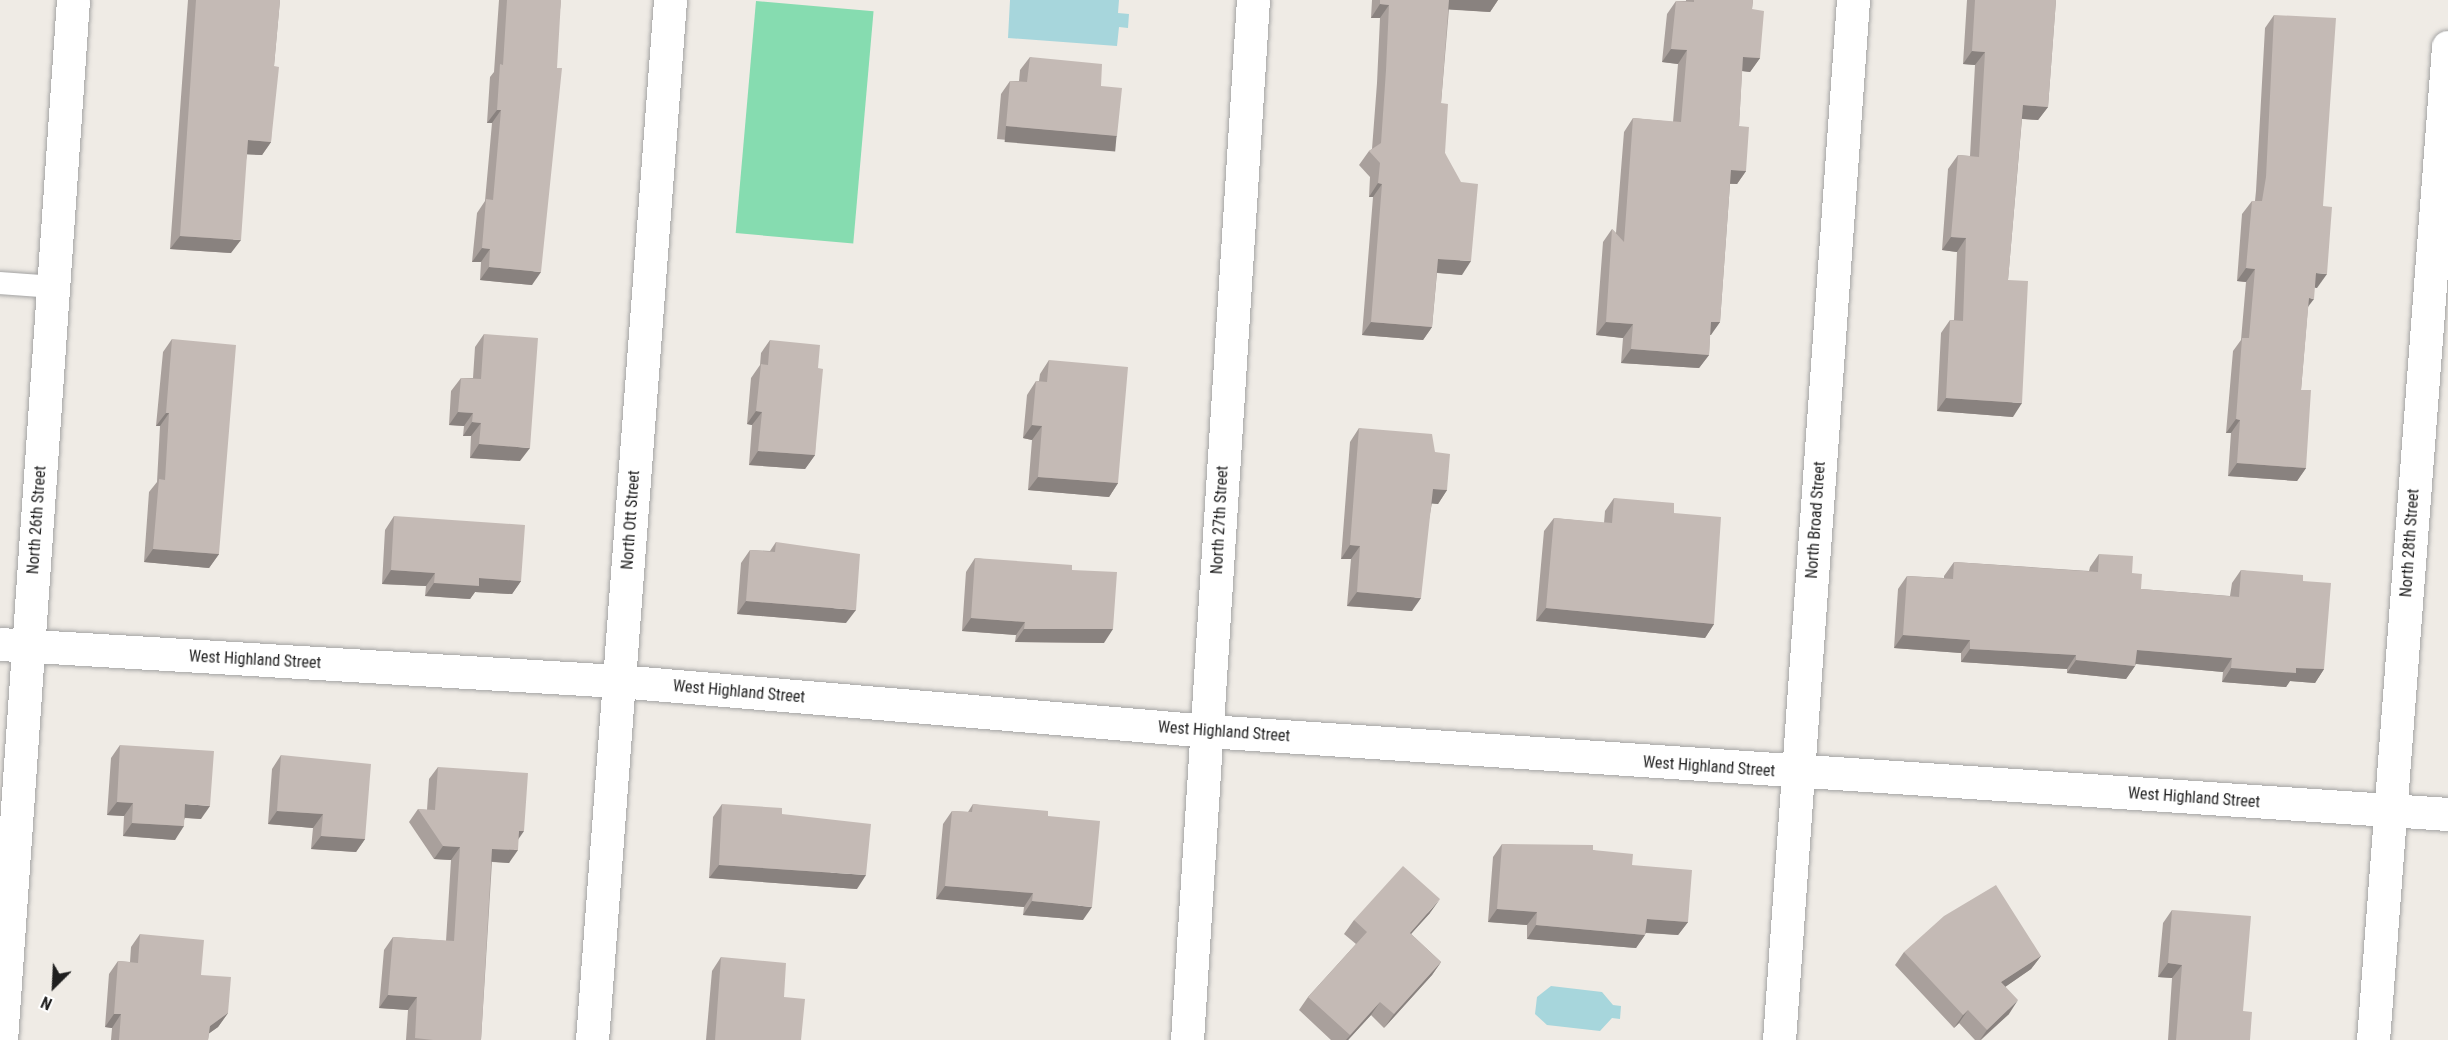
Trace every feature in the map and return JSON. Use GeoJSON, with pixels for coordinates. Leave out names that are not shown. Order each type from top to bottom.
{"type":"FeatureCollection","features":[{"type":"Feature","properties":{"kind":"street","name":"North 26th Street"},"geometry":{"type":"LineString","coordinates":[[1,1040],[14,645],[54,287],[73,0]]}},
{"type":"Feature","properties":{"kind":"street","name":"North Ott Street"},"geometry":{"type":"LineString","coordinates":[[592,1040],[670,0]]}},
{"type":"Feature","properties":{"kind":"street","name":"North 27th Street"},"geometry":{"type":"LineString","coordinates":[[1187,1040],[1253,0]]}},
{"type":"Feature","properties":{"kind":"street","name":"North Broad Street"},"geometry":{"type":"LineString","coordinates":[[1779,1040],[1853,0]]}},
{"type":"Feature","properties":{"kind":"street","name":"North 28th Street"},"geometry":{"type":"LineString","coordinates":[[2373,1040],[2448,47]]}},
{"type":"Feature","properties":{"kind":"street","name":"West Highland Street"},"geometry":{"type":"LineString","coordinates":[[14,645],[618,681],[1208,731],[1798,773],[2448,814]]}},
{"type":"Feature","properties":{"kind":"lane"},"geometry":{"type":"LineString","coordinates":[[0,282],[54,287]]}},
{"type":"Feature","properties":{"kind":"green space"},"geometry":{"type":"Polygon","coordinates":[[[756,1],[874,11],[853,243],[736,233],[756,1]]]}},
{"type":"Feature","properties":{"kind":"water"},"geometry":{"type":"Polygon","coordinates":[[[1010,0],[1119,0],[1118,13],[1129,14],[1128,28],[1119,27],[1117,46],[1008,38],[1010,0]]]}},
{"type":"Feature","properties":{"kind":"water"},"geometry":{"type":"Polygon","coordinates":[[[1551,986],[1602,992],[1613,1005],[1621,1006],[1620,1019],[1612,1018],[1600,1031],[1547,1025],[1535,1014],[1537,997],[1551,986]]]}},
{"type":"Feature","properties":{"kind":"building"},"geometry":{"type":"Polygon","coordinates":[[[196,0],[280,0],[274,66],[279,67],[271,142],[248,140],[241,240],[180,236],[196,0]]]}},
{"type":"Feature","properties":{"kind":"building"},"geometry":{"type":"Polygon","coordinates":[[[507,0],[561,0],[557,68],[562,68],[541,272],[489,267],[490,249],[482,248],[486,199],[493,200],[501,110],[497,110],[500,64],[503,65],[507,0]]]}},
{"type":"Feature","properties":{"kind":"building"},"geometry":{"type":"Polygon","coordinates":[[[1380,0],[1449,0],[1441,103],[1448,104],[1445,153],[1461,182],[1478,184],[1471,261],[1438,259],[1432,327],[1371,322],[1382,184],[1378,183],[1380,163],[1369,151],[1381,143],[1389,5],[1380,4],[1380,0]]]}},
{"type":"Feature","properties":{"kind":"building"},"geometry":{"type":"Polygon","coordinates":[[[1694,0],[1753,0],[1752,9],[1764,11],[1760,58],[1743,57],[1739,126],[1749,127],[1746,171],[1731,170],[1720,322],[1711,322],[1709,355],[1631,349],[1633,324],[1606,322],[1612,229],[1624,242],[1633,118],[1681,122],[1687,50],[1671,49],[1676,1],[1694,2],[1694,0]]]}},
{"type":"Feature","properties":{"kind":"building"},"geometry":{"type":"Polygon","coordinates":[[[1975,0],[2056,0],[2048,107],[2023,105],[2008,280],[2028,281],[2022,403],[1946,398],[1950,320],[1963,321],[1966,238],[1951,237],[1958,155],[1979,157],[1985,52],[1972,51],[1975,0]]]}},
{"type":"Feature","properties":{"kind":"building"},"geometry":{"type":"Polygon","coordinates":[[[2274,15],[2336,18],[2323,206],[2332,207],[2327,274],[2316,273],[2314,299],[2309,298],[2301,390],[2311,390],[2306,468],[2237,463],[2240,420],[2236,419],[2242,338],[2249,338],[2255,269],[2246,268],[2252,201],[2262,201],[2266,177],[2274,15]]]}},
{"type":"Feature","properties":{"kind":"building"},"geometry":{"type":"Polygon","coordinates":[[[1030,57],[1102,64],[1101,86],[1122,88],[1117,136],[1006,126],[1010,81],[1027,82],[1030,57]]]}},
{"type":"Feature","properties":{"kind":"building"},"geometry":{"type":"Polygon","coordinates":[[[484,334],[538,338],[530,448],[479,444],[481,423],[472,422],[473,413],[458,412],[461,378],[481,379],[484,334]]]}},
{"type":"Feature","properties":{"kind":"building"},"geometry":{"type":"Polygon","coordinates":[[[172,339],[236,345],[219,554],[153,549],[159,479],[165,480],[169,413],[166,413],[172,339]]]}},
{"type":"Feature","properties":{"kind":"building"},"geometry":{"type":"Polygon","coordinates":[[[770,340],[820,345],[818,368],[823,369],[815,455],[758,451],[762,412],[756,411],[761,364],[768,365],[770,340]]]}},
{"type":"Feature","properties":{"kind":"building"},"geometry":{"type":"Polygon","coordinates":[[[1049,360],[1128,367],[1118,483],[1038,477],[1042,426],[1032,425],[1036,381],[1047,382],[1049,360]]]}},
{"type":"Feature","properties":{"kind":"building"},"geometry":{"type":"Polygon","coordinates":[[[1359,428],[1432,434],[1435,452],[1450,454],[1447,490],[1433,489],[1421,598],[1357,592],[1360,546],[1350,545],[1359,428]]]}},
{"type":"Feature","properties":{"kind":"building"},"geometry":{"type":"Polygon","coordinates":[[[1614,498],[1674,503],[1674,513],[1721,517],[1714,624],[1546,608],[1554,518],[1612,523],[1614,498]]]}},
{"type":"Feature","properties":{"kind":"building"},"geometry":{"type":"Polygon","coordinates":[[[394,516],[525,525],[521,581],[479,578],[479,586],[434,583],[435,573],[391,570],[394,516]]]}},
{"type":"Feature","properties":{"kind":"building"},"geometry":{"type":"Polygon","coordinates":[[[776,542],[860,554],[856,610],[746,601],[750,550],[775,552],[776,542]]]}},
{"type":"Feature","properties":{"kind":"building"},"geometry":{"type":"Polygon","coordinates":[[[2099,554],[2133,556],[2132,573],[2142,574],[2141,589],[2239,597],[2241,570],[2303,575],[2303,581],[2331,583],[2324,669],[2296,668],[2296,673],[2231,668],[2232,658],[2137,650],[2135,666],[2076,660],[2076,655],[1970,649],[1970,640],[1903,635],[1907,576],[1953,579],[1954,562],[2098,572],[2099,554]]]}},
{"type":"Feature","properties":{"kind":"building"},"geometry":{"type":"Polygon","coordinates":[[[975,558],[1072,565],[1072,570],[1117,572],[1113,629],[1024,629],[1025,622],[971,618],[975,558]]]}},
{"type":"Feature","properties":{"kind":"building"},"geometry":{"type":"Polygon","coordinates":[[[120,745],[214,751],[210,806],[185,804],[184,826],[132,823],[133,803],[117,802],[120,745]]]}},
{"type":"Feature","properties":{"kind":"building"},"geometry":{"type":"Polygon","coordinates":[[[281,755],[371,764],[365,839],[321,836],[323,814],[277,811],[281,755]]]}},
{"type":"Feature","properties":{"kind":"building"},"geometry":{"type":"Polygon","coordinates":[[[438,767],[528,773],[524,831],[519,831],[518,850],[492,849],[481,1040],[415,1038],[417,997],[388,995],[393,937],[454,941],[460,847],[443,846],[418,809],[435,810],[438,767]]]}},
{"type":"Feature","properties":{"kind":"building"},"geometry":{"type":"Polygon","coordinates":[[[722,804],[782,808],[782,814],[871,824],[866,875],[719,865],[722,804]]]}},
{"type":"Feature","properties":{"kind":"building"},"geometry":{"type":"Polygon","coordinates":[[[973,804],[1048,811],[1048,816],[1100,821],[1092,907],[1032,901],[1033,893],[945,886],[952,811],[972,812],[973,804]]]}},
{"type":"Feature","properties":{"kind":"building"},"geometry":{"type":"Polygon","coordinates":[[[1502,844],[1593,845],[1593,850],[1633,854],[1632,865],[1692,870],[1688,922],[1647,919],[1645,935],[1536,925],[1537,912],[1497,909],[1502,844]]]}},
{"type":"Feature","properties":{"kind":"building"},"geometry":{"type":"Polygon","coordinates":[[[1403,866],[1440,899],[1410,933],[1441,962],[1394,1014],[1380,1002],[1350,1035],[1308,997],[1367,932],[1354,920],[1403,866]]]}},
{"type":"Feature","properties":{"kind":"building"},"geometry":{"type":"Polygon","coordinates":[[[1996,885],[2041,956],[2001,982],[2018,1000],[1987,1030],[1968,1010],[1963,1015],[1904,952],[1944,916],[1996,885]]]}},
{"type":"Feature","properties":{"kind":"building"},"geometry":{"type":"Polygon","coordinates":[[[2172,910],[2251,916],[2243,1011],[2252,1012],[2250,1040],[2176,1040],[2182,965],[2168,963],[2172,910]]]}},
{"type":"Feature","properties":{"kind":"building"},"geometry":{"type":"Polygon","coordinates":[[[140,934],[204,940],[201,975],[231,977],[228,1013],[210,1026],[208,1040],[119,1040],[121,1014],[114,1014],[118,961],[138,963],[140,934]]]}},
{"type":"Feature","properties":{"kind":"building"},"geometry":{"type":"Polygon","coordinates":[[[721,957],[786,963],[784,997],[805,999],[801,1040],[715,1040],[721,957]]]}}]}
